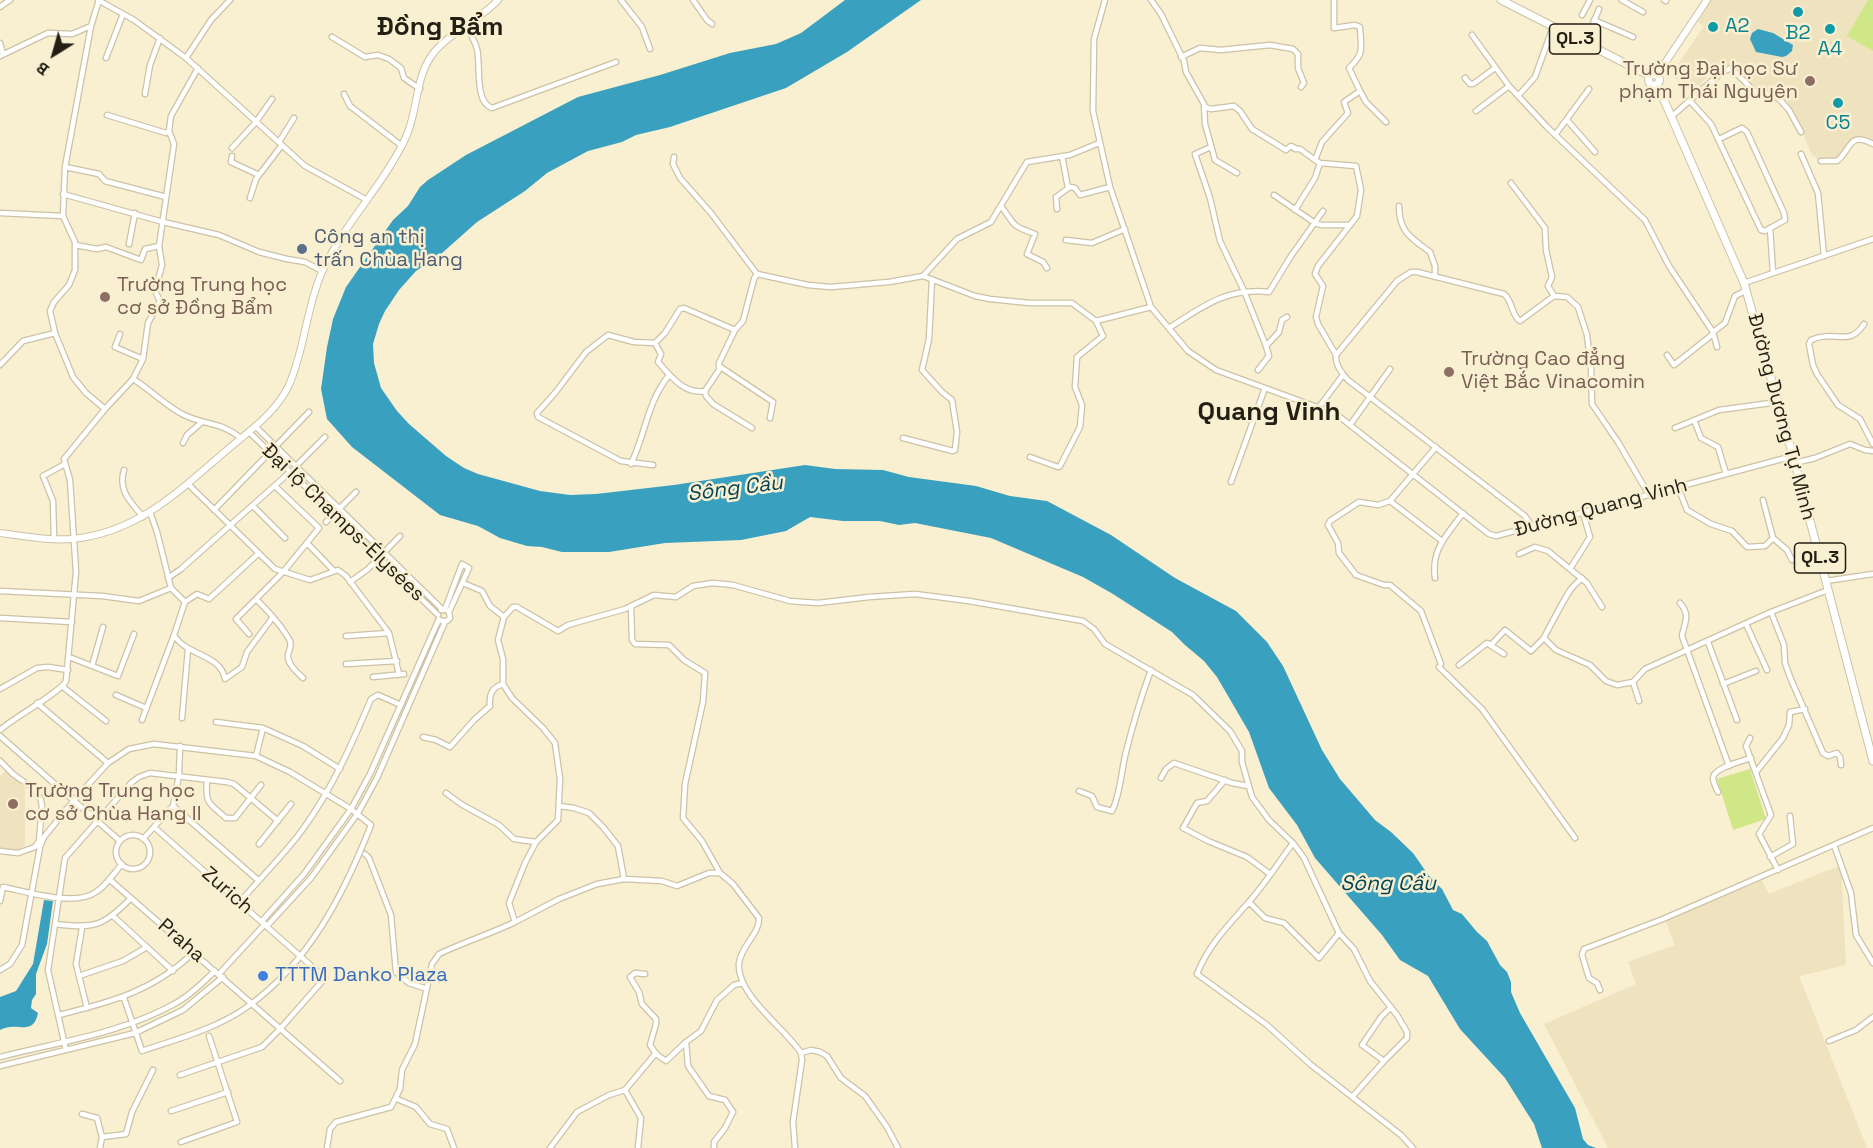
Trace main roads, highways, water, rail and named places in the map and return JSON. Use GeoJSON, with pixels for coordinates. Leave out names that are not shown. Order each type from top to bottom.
{"type":"FeatureCollection","features":[{"type":"Feature","properties":{"kind":"highway","name":"QL.3"},"geometry":{"type":"LineString","coordinates":[[1501,0],[1653,76]]}},
{"type":"Feature","properties":{"kind":"highway","name":"Đường Dương Tự Minh"},"geometry":{"type":"LineString","coordinates":[[1653,76],[1650,84],[1657,84],[1745,286],[1794,460],[1873,761]]}},
{"type":"Feature","properties":{"kind":"main road"},"geometry":{"type":"LineString","coordinates":[[0,533],[75,539],[114,529],[142,517],[189,485],[276,406],[289,385],[322,271],[402,146],[415,112],[427,64],[432,55],[498,0]]}},
{"type":"Feature","properties":{"kind":"main road"},"geometry":{"type":"LineString","coordinates":[[1653,76],[1707,0]]}},
{"type":"Feature","properties":{"kind":"water","name":"Sông Cầu"},"geometry":{"type":"Polygon","coordinates":[[[845,0],[921,0],[847,52],[786,88],[670,127],[636,135],[622,142],[588,151],[547,173],[525,191],[477,222],[441,254],[416,271],[385,311],[373,344],[374,363],[381,388],[409,424],[446,456],[464,468],[540,491],[570,495],[596,494],[674,485],[805,465],[835,469],[883,470],[909,477],[976,486],[1010,496],[1047,501],[1111,535],[1175,578],[1236,611],[1267,642],[1283,666],[1322,750],[1340,779],[1375,820],[1413,853],[1429,876],[1442,889],[1453,910],[1462,914],[1487,941],[1500,965],[1507,972],[1511,982],[1511,992],[1520,1013],[1575,1108],[1583,1139],[1588,1145],[1596,1148],[1542,1148],[1534,1124],[1505,1078],[1460,1029],[1428,976],[1400,960],[1382,935],[1315,858],[1297,825],[1269,788],[1249,732],[1217,677],[1204,661],[1172,632],[1113,594],[1083,577],[991,538],[915,523],[899,525],[880,521],[843,521],[810,517],[786,531],[741,540],[665,543],[609,552],[562,552],[527,546],[500,538],[478,526],[440,515],[352,447],[327,419],[321,389],[327,347],[333,319],[346,287],[393,220],[408,206],[420,187],[428,180],[466,155],[578,97],[730,53],[776,44],[801,33],[845,0]]]}},
{"type":"Feature","properties":{"kind":"water"},"geometry":{"type":"Polygon","coordinates":[[[1758,29],[1773,33],[1793,45],[1792,51],[1782,57],[1756,52],[1750,39],[1752,33],[1758,29]]]}},
{"type":"Feature","properties":{"kind":"water"},"geometry":{"type":"Polygon","coordinates":[[[44,900],[53,901],[47,944],[36,974],[36,994],[32,1000],[31,1008],[38,1013],[36,1020],[28,1027],[6,1027],[0,1030],[0,997],[16,991],[33,964],[44,900]]]}},
{"type":"Feature","properties":{"kind":"place","name":"B2"},"geometry":{"type":"Point","coordinates":[1798,12]}},
{"type":"Feature","properties":{"kind":"place","name":"A2"},"geometry":{"type":"Point","coordinates":[1713,27]}},
{"type":"Feature","properties":{"kind":"place","name":"A4"},"geometry":{"type":"Point","coordinates":[1830,29]}},
{"type":"Feature","properties":{"kind":"place","name":"Trường Đại học Sư phạm Thái Nguyên"},"geometry":{"type":"Point","coordinates":[1810,81]}},
{"type":"Feature","properties":{"kind":"place","name":"C5"},"geometry":{"type":"Point","coordinates":[1838,103]}},
{"type":"Feature","properties":{"kind":"place","name":"Công an thị trấn Chùa Hang"},"geometry":{"type":"Point","coordinates":[302,249]}},
{"type":"Feature","properties":{"kind":"place","name":"Trường Trung học cơ sở Đồng Bẩm"},"geometry":{"type":"Point","coordinates":[105,297]}},
{"type":"Feature","properties":{"kind":"place","name":"Trường Cao đẳng Việt Bắc Vinacomin"},"geometry":{"type":"Point","coordinates":[1449,372]}},
{"type":"Feature","properties":{"kind":"place","name":"Trường Trung học cơ sở Chùa Hang II"},"geometry":{"type":"Point","coordinates":[13,804]}},
{"type":"Feature","properties":{"kind":"place","name":"TTTM Danko Plaza"},"geometry":{"type":"Point","coordinates":[263,976]}},
{"type":"Feature","properties":{"kind":"district","name":"Đồng Bẩm"},"geometry":{"type":"Point","coordinates":[440,28]}},
{"type":"Feature","properties":{"kind":"district","name":"Quang Vinh"},"geometry":{"type":"Point","coordinates":[1269,413]}}]}
